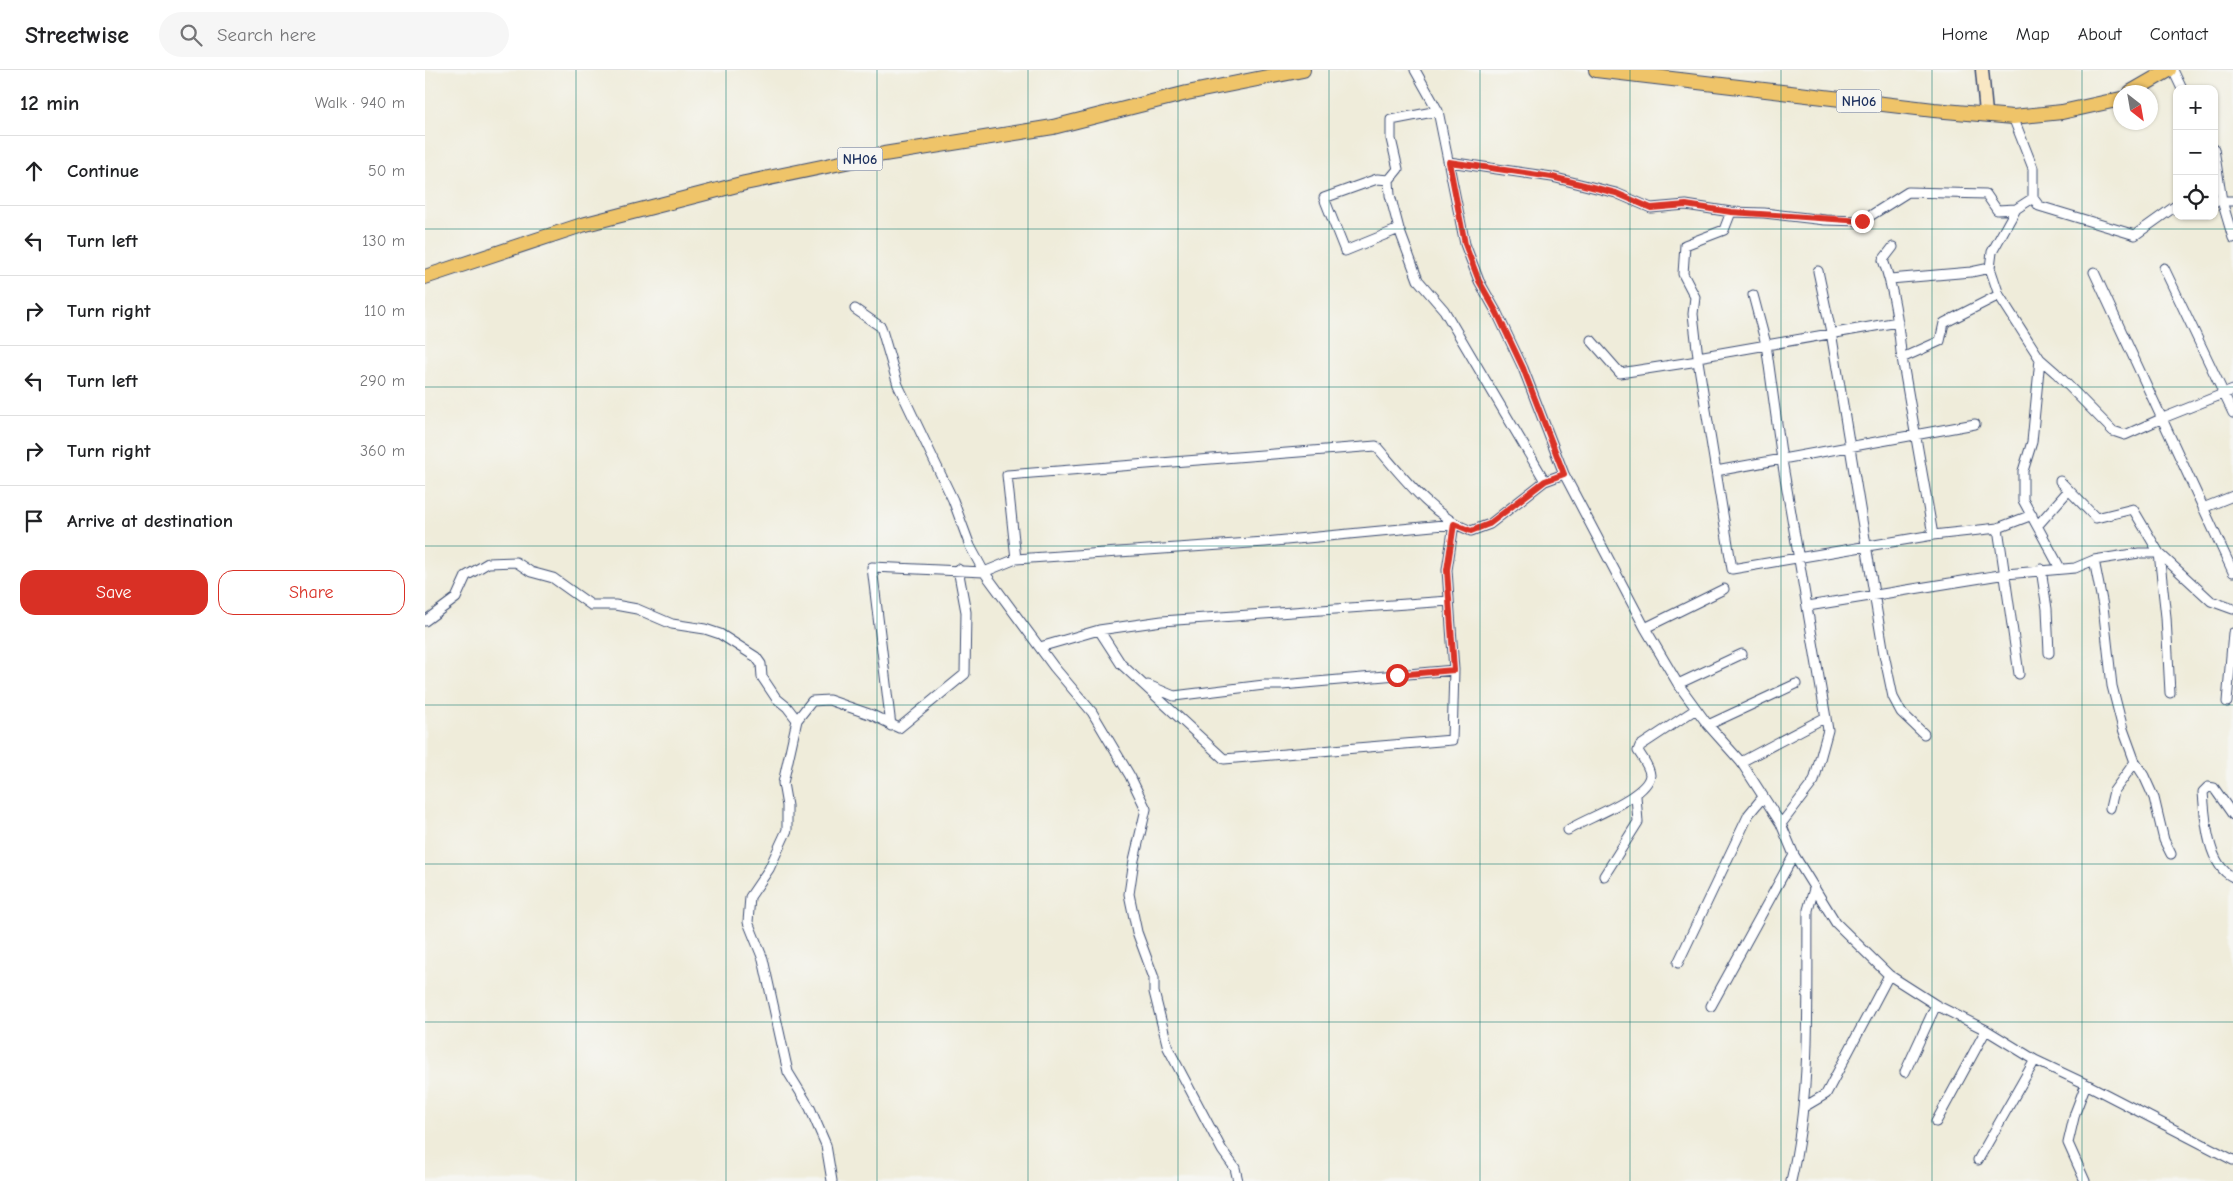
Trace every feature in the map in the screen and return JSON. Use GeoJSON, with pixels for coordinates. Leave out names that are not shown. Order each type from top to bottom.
{"type":"FeatureCollection","features":[{"type":"Feature","properties":{"kind":"main road","name":"NH06"},"geometry":{"type":"LineString","coordinates":[[425,277],[582,225],[745,183],[884,154],[1053,127],[1187,93],[1303,70]]}},
{"type":"Feature","properties":{"kind":"main road","name":"NH06"},"geometry":{"type":"LineString","coordinates":[[1596,70],[1935,110],[1986,113],[2013,118],[2062,112],[2113,101]]}},
{"type":"Feature","properties":{"kind":"main road"},"geometry":{"type":"LineString","coordinates":[[1982,70],[1986,113]]}},
{"type":"Feature","properties":{"kind":"main road"},"geometry":{"type":"LineString","coordinates":[[2143,85],[2169,70]]}},
{"type":"Feature","properties":{"kind":"street"},"geometry":{"type":"LineString","coordinates":[[1415,70],[1438,111],[1468,251],[1479,281],[1497,313],[1523,368],[1564,474],[1645,628],[1678,684],[1708,725],[1741,762],[1781,824],[1794,855],[1837,923],[1889,975],[1936,1005],[1986,1030],[2035,1060],[2087,1084],[2233,1160]]}},
{"type":"Feature","properties":{"kind":"street"},"geometry":{"type":"LineString","coordinates":[[2173,70],[2180,85]]}},
{"type":"Feature","properties":{"kind":"street"},"geometry":{"type":"LineString","coordinates":[[1438,111],[1391,120],[1391,139],[1398,168],[1389,180],[1390,195],[1399,229],[1418,280],[1444,310],[1545,481]]}},
{"type":"Feature","properties":{"kind":"street"},"geometry":{"type":"LineString","coordinates":[[2013,118],[2033,168],[2033,198],[2039,206],[2135,236],[2173,208]]}},
{"type":"Feature","properties":{"kind":"street"},"geometry":{"type":"LineString","coordinates":[[1449,162],[1552,177],[1616,193],[1651,208],[1686,205],[1731,212],[1862,221],[1907,192],[1986,194],[1997,210],[2016,209]]}},
{"type":"Feature","properties":{"kind":"street"},"geometry":{"type":"LineString","coordinates":[[1389,180],[1377,179],[1324,198],[1345,251],[1399,229]]}},
{"type":"Feature","properties":{"kind":"street"},"geometry":{"type":"LineString","coordinates":[[2033,198],[2016,209],[1993,252],[1990,268],[1999,295],[2040,359],[2057,372],[2113,431],[2125,435],[2229,392]]}},
{"type":"Feature","properties":{"kind":"street"},"geometry":{"type":"LineString","coordinates":[[2233,201],[2218,201],[2233,238]]}},
{"type":"Feature","properties":{"kind":"street"},"geometry":{"type":"LineString","coordinates":[[1731,212],[1724,230],[1685,245],[1683,274],[1695,297],[1693,314],[1698,359],[1732,569],[1933,535],[1998,528],[2032,516]]}},
{"type":"Feature","properties":{"kind":"street"},"geometry":{"type":"LineString","coordinates":[[1893,247],[1883,260],[1890,279],[1898,322],[1902,358],[1933,535]]}},
{"type":"Feature","properties":{"kind":"street"},"geometry":{"type":"LineString","coordinates":[[1890,279],[1971,272],[1990,268]]}},
{"type":"Feature","properties":{"kind":"street"},"geometry":{"type":"LineString","coordinates":[[2164,268],[2229,392],[2233,413]]}},
{"type":"Feature","properties":{"kind":"street"},"geometry":{"type":"LineString","coordinates":[[1818,271],[1831,332],[1893,697],[1901,712],[1924,734]]}},
{"type":"Feature","properties":{"kind":"street"},"geometry":{"type":"LineString","coordinates":[[2094,272],[2233,572]]}},
{"type":"Feature","properties":{"kind":"street"},"geometry":{"type":"LineString","coordinates":[[1753,295],[1766,344],[1782,460],[1828,730],[1814,781],[1781,824]]}},
{"type":"Feature","properties":{"kind":"street"},"geometry":{"type":"LineString","coordinates":[[1902,358],[1940,341],[1944,323],[1999,295]]}},
{"type":"Feature","properties":{"kind":"street"},"geometry":{"type":"LineString","coordinates":[[855,309],[881,327],[898,385],[953,500],[970,546],[984,572],[1053,667],[1092,712],[1130,776],[1146,809],[1134,860],[1129,894],[1137,932],[1154,978],[1154,992],[1168,1048],[1222,1150],[1235,1168],[1238,1181]]}},
{"type":"Feature","properties":{"kind":"street"},"geometry":{"type":"LineString","coordinates":[[1591,340],[1620,373],[1831,332],[1898,322]]}},
{"type":"Feature","properties":{"kind":"street"},"geometry":{"type":"LineString","coordinates":[[2040,359],[2032,442],[2023,470],[2023,500],[2060,568]]}},
{"type":"Feature","properties":{"kind":"street"},"geometry":{"type":"LineString","coordinates":[[1716,471],[1975,424]]}},
{"type":"Feature","properties":{"kind":"street"},"geometry":{"type":"LineString","coordinates":[[1016,559],[1007,475],[1376,446],[1417,491],[1454,524],[1471,531],[1489,524],[1545,481],[1564,474]]}},
{"type":"Feature","properties":{"kind":"street"},"geometry":{"type":"LineString","coordinates":[[2060,481],[2097,518],[2133,509],[2159,553],[2211,601],[2233,608]]}},
{"type":"Feature","properties":{"kind":"street"},"geometry":{"type":"LineString","coordinates":[[2038,525],[2069,490]]}},
{"type":"Feature","properties":{"kind":"street"},"geometry":{"type":"LineString","coordinates":[[2203,508],[2233,496]]}},
{"type":"Feature","properties":{"kind":"street"},"geometry":{"type":"LineString","coordinates":[[891,726],[872,567],[958,569],[984,572],[1016,559],[1265,542],[1454,524]]}},
{"type":"Feature","properties":{"kind":"street"},"geometry":{"type":"LineString","coordinates":[[1099,630],[1121,664],[1224,759],[1452,740],[1454,670],[1447,570],[1454,524]]}},
{"type":"Feature","properties":{"kind":"street"},"geometry":{"type":"LineString","coordinates":[[1998,528],[2019,674]]}},
{"type":"Feature","properties":{"kind":"street"},"geometry":{"type":"LineString","coordinates":[[1808,606],[2005,574],[2041,569],[2075,568],[2094,560],[2139,553],[2159,553]]}},
{"type":"Feature","properties":{"kind":"street"},"geometry":{"type":"LineString","coordinates":[[2159,553],[2166,617],[2170,692]]}},
{"type":"Feature","properties":{"kind":"street"},"geometry":{"type":"LineString","coordinates":[[2094,560],[2103,606],[2112,686],[2123,729],[2135,762],[2145,776],[2171,854]]}},
{"type":"Feature","properties":{"kind":"street"},"geometry":{"type":"LineString","coordinates":[[425,621],[456,598],[466,576],[488,563],[517,562],[531,572],[553,578],[591,605],[615,605],[637,609],[671,624],[705,629],[720,634],[756,657],[761,664],[762,677],[775,698],[787,707],[797,720]]}},
{"type":"Feature","properties":{"kind":"street"},"geometry":{"type":"LineString","coordinates":[[832,1181],[826,1145],[810,1108],[788,1072],[763,959],[748,922],[750,897],[769,869],[787,830],[787,806],[783,783],[797,720],[812,701],[829,700],[872,714],[891,726],[899,728],[965,674],[965,612],[958,569]]}},
{"type":"Feature","properties":{"kind":"street"},"geometry":{"type":"LineString","coordinates":[[2041,569],[2047,609],[2049,653]]}},
{"type":"Feature","properties":{"kind":"street"},"geometry":{"type":"LineString","coordinates":[[1645,628],[1724,589]]}},
{"type":"Feature","properties":{"kind":"street"},"geometry":{"type":"LineString","coordinates":[[1040,647],[1099,630],[1163,621],[1449,601]]}},
{"type":"Feature","properties":{"kind":"street"},"geometry":{"type":"LineString","coordinates":[[2227,702],[2233,633]]}},
{"type":"Feature","properties":{"kind":"street"},"geometry":{"type":"LineString","coordinates":[[1678,684],[1742,654]]}},
{"type":"Feature","properties":{"kind":"street"},"geometry":{"type":"LineString","coordinates":[[1141,682],[1174,696],[1264,685],[1454,670]]}},
{"type":"Feature","properties":{"kind":"street"},"geometry":{"type":"LineString","coordinates":[[1708,725],[1796,684]]}},
{"type":"Feature","properties":{"kind":"street"},"geometry":{"type":"LineString","coordinates":[[1568,830],[1636,796],[1650,778],[1650,773],[1639,751],[1640,746],[1696,709]]}},
{"type":"Feature","properties":{"kind":"street"},"geometry":{"type":"LineString","coordinates":[[1741,762],[1826,717]]}},
{"type":"Feature","properties":{"kind":"street"},"geometry":{"type":"LineString","coordinates":[[2110,808],[2114,791],[2135,762]]}},
{"type":"Feature","properties":{"kind":"street"},"geometry":{"type":"LineString","coordinates":[[2233,815],[2214,788],[2208,787],[2203,792],[2205,824],[2217,864],[2224,873],[2233,877]]}},
{"type":"Feature","properties":{"kind":"street"},"geometry":{"type":"LineString","coordinates":[[1604,876],[1638,822],[1636,796]]}},
{"type":"Feature","properties":{"kind":"street"},"geometry":{"type":"LineString","coordinates":[[1678,963],[1749,814],[1763,797]]}},
{"type":"Feature","properties":{"kind":"street"},"geometry":{"type":"LineString","coordinates":[[1711,1006],[1794,855]]}},
{"type":"Feature","properties":{"kind":"street"},"geometry":{"type":"LineString","coordinates":[[1791,1181],[1804,1106],[1808,1054],[1809,910],[1814,889]]}},
{"type":"Feature","properties":{"kind":"street"},"geometry":{"type":"LineString","coordinates":[[1804,1106],[1826,1094],[1889,975]]}},
{"type":"Feature","properties":{"kind":"street"},"geometry":{"type":"LineString","coordinates":[[1905,1072],[1936,1005]]}},
{"type":"Feature","properties":{"kind":"street"},"geometry":{"type":"LineString","coordinates":[[1936,1122],[1986,1030]]}},
{"type":"Feature","properties":{"kind":"street"},"geometry":{"type":"LineString","coordinates":[[1978,1160],[2035,1060]]}},
{"type":"Feature","properties":{"kind":"street"},"geometry":{"type":"LineString","coordinates":[[2085,1181],[2068,1142],[2075,1114],[2087,1084]]}},
{"type":"Feature","properties":{"kind":"route"},"geometry":{"type":"LineString","coordinates":[[1397,675],[1454,670],[1447,570],[1454,524],[1471,531],[1489,524],[1545,481],[1564,474],[1523,368],[1497,313],[1479,281],[1465,244],[1449,162],[1552,177],[1616,193],[1651,208],[1686,205],[1731,212],[1764,213],[1825,220],[1862,221]]}}]}
